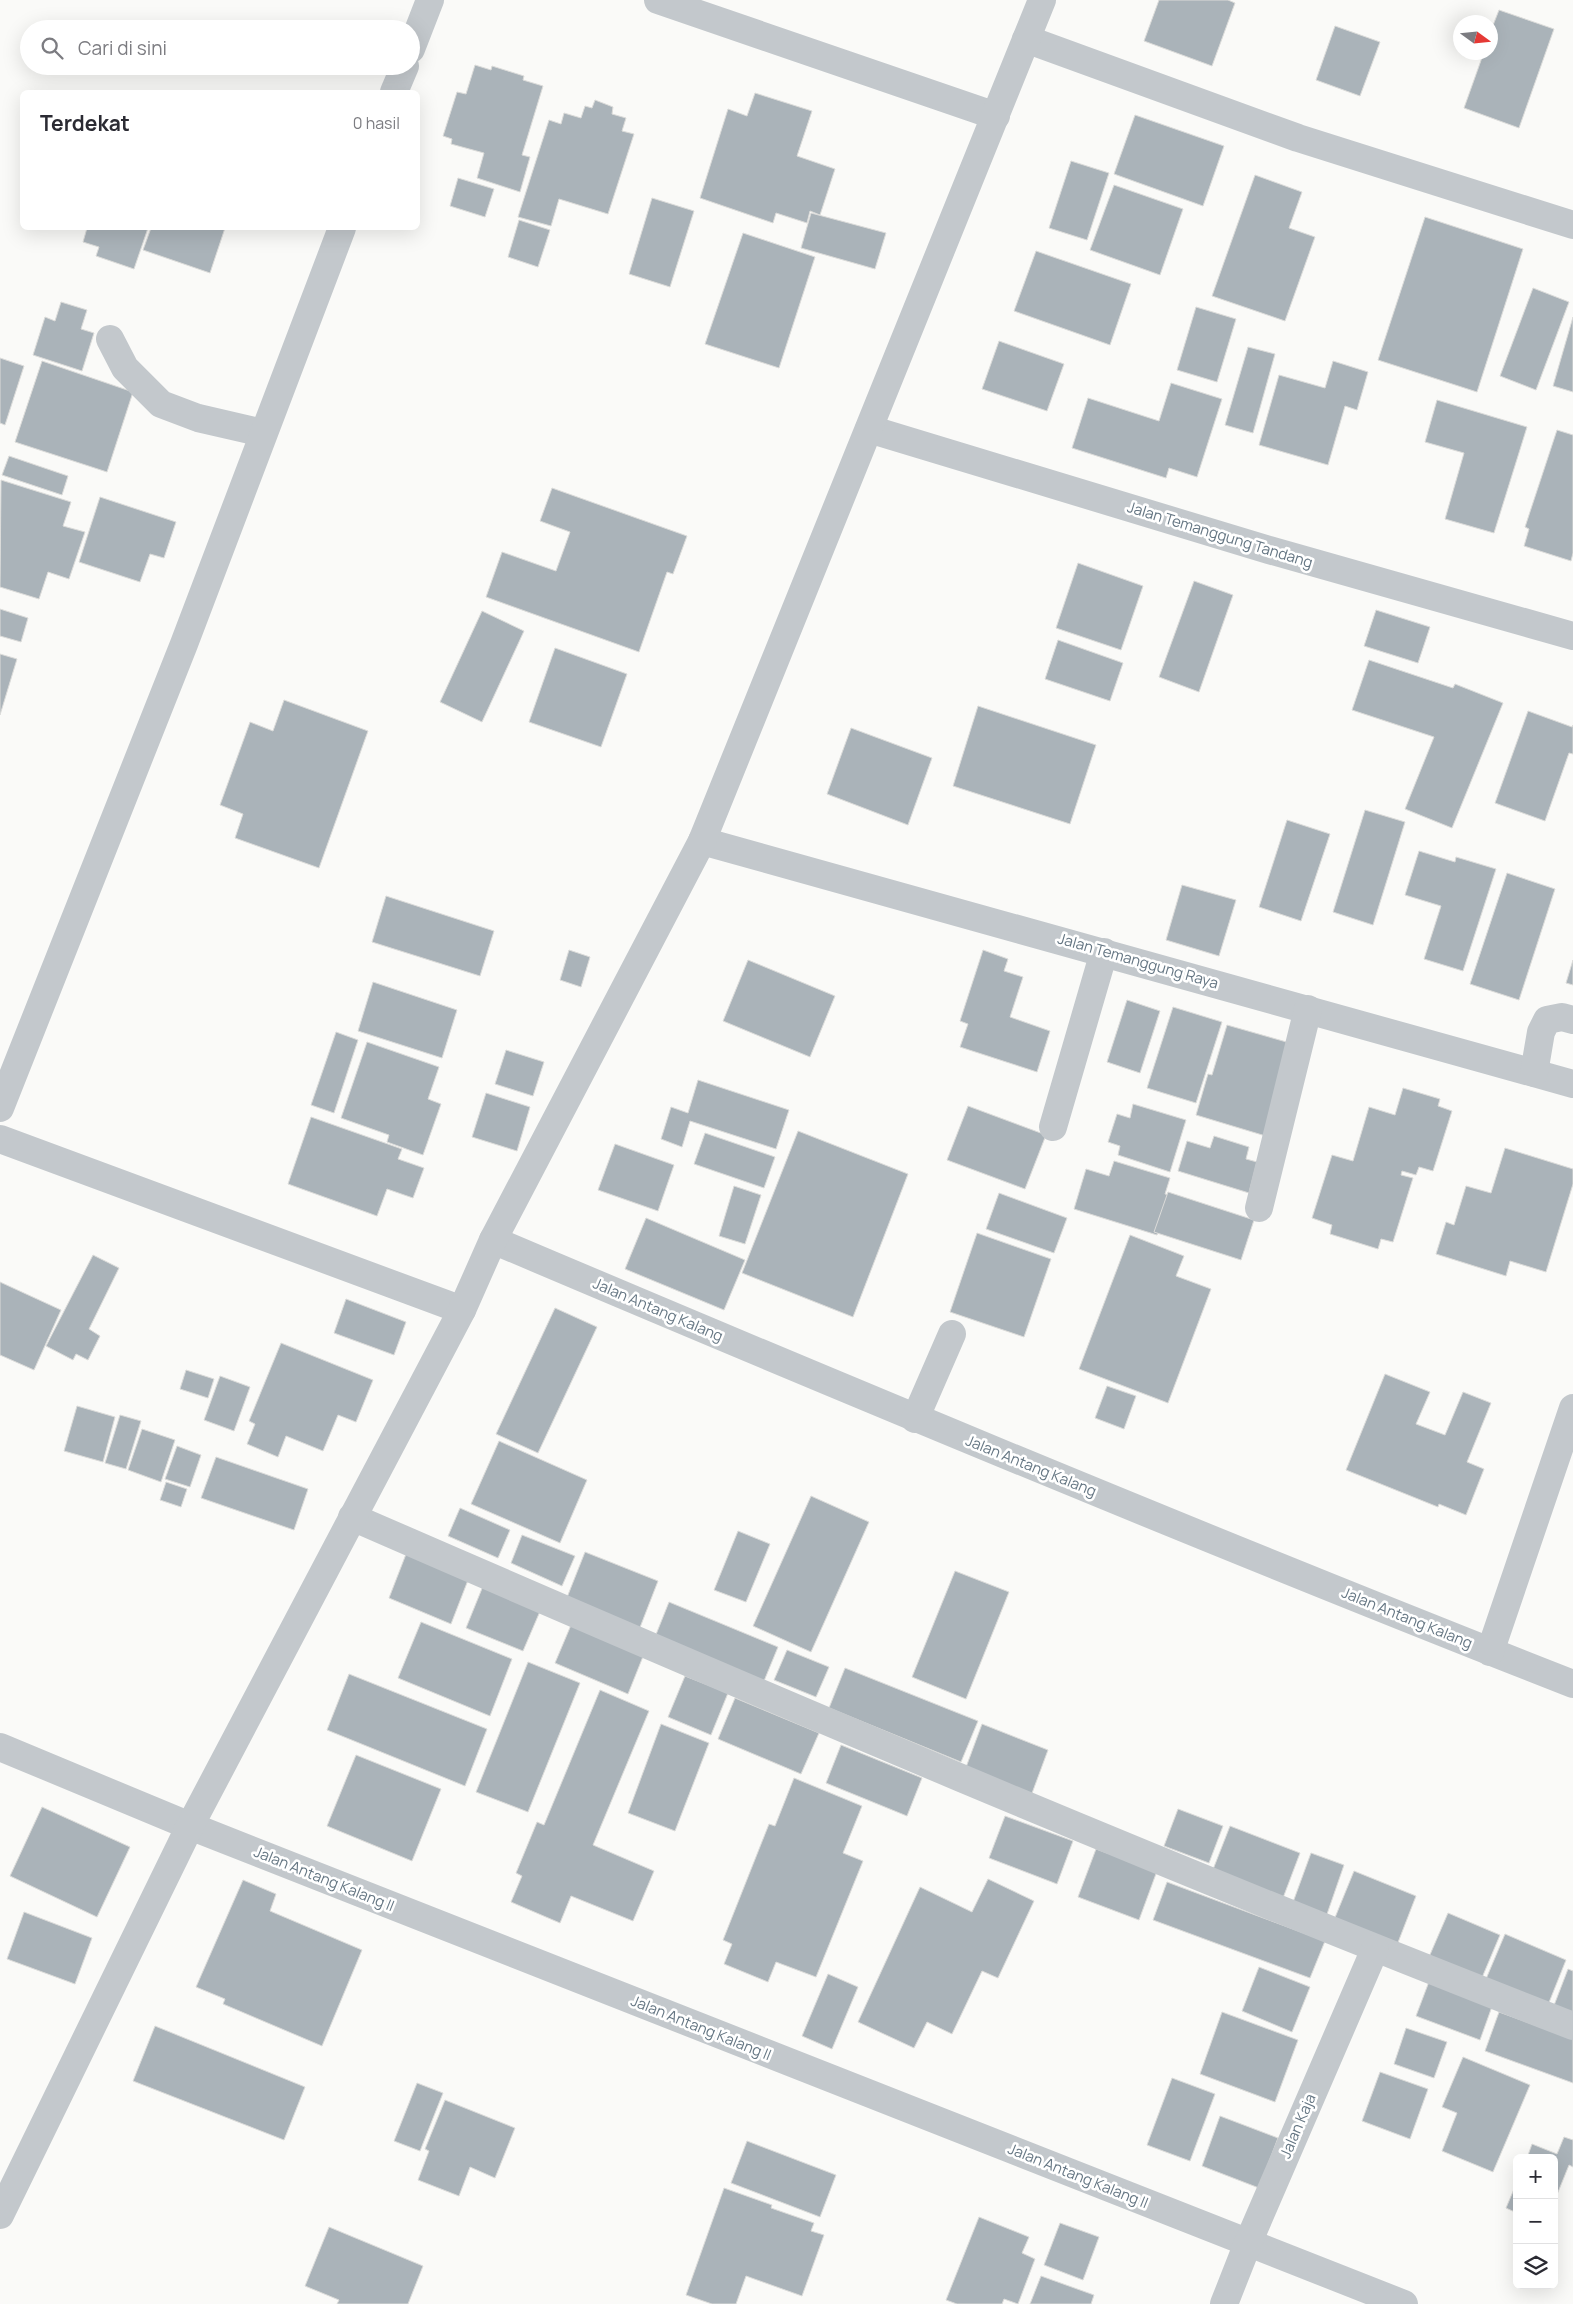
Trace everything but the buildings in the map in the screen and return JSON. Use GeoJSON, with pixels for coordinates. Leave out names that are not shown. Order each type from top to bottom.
{"type":"FeatureCollection","features":[{"type":"Feature","properties":{"kind":"street"},"geometry":{"type":"LineString","coordinates":[[420,26],[430,0]]}},
{"type":"Feature","properties":{"kind":"street"},"geometry":{"type":"LineString","coordinates":[[658,0],[996,116]]}},
{"type":"Feature","properties":{"kind":"street"},"geometry":{"type":"LineString","coordinates":[[0,2215],[190,1826],[462,1310],[493,1240],[702,841],[1042,0]]}},
{"type":"Feature","properties":{"kind":"street"},"geometry":{"type":"LineString","coordinates":[[1026,39],[1298,138],[1573,225]]}},
{"type":"Feature","properties":{"kind":"street"},"geometry":{"type":"LineString","coordinates":[[395,90],[401,75]]}},
{"type":"Feature","properties":{"kind":"street"},"geometry":{"type":"LineString","coordinates":[[0,1108],[184,644],[341,230]]}},
{"type":"Feature","properties":{"kind":"street"},"geometry":{"type":"LineString","coordinates":[[110,339],[124,368],[161,404],[198,418],[263,433]]}},
{"type":"Feature","properties":{"kind":"street","name":"Jalan Temanggung Tandang"},"geometry":{"type":"LineString","coordinates":[[869,429],[1269,550],[1573,636]]}},
{"type":"Feature","properties":{"kind":"street","name":"Jalan Temanggung Raya"},"geometry":{"type":"LineString","coordinates":[[702,841],[1573,1084]]}},
{"type":"Feature","properties":{"kind":"street"},"geometry":{"type":"LineString","coordinates":[[1053,1127],[1104,952]]}},
{"type":"Feature","properties":{"kind":"street"},"geometry":{"type":"LineString","coordinates":[[1259,1208],[1308,1009]]}},
{"type":"Feature","properties":{"kind":"street"},"geometry":{"type":"LineString","coordinates":[[1534,1073],[1542,1032],[1547,1020],[1562,1017],[1573,1020]]}},
{"type":"Feature","properties":{"kind":"street"},"geometry":{"type":"LineString","coordinates":[[0,1138],[462,1310]]}},
{"type":"Feature","properties":{"kind":"street","name":"Jalan Antang Kalang"},"geometry":{"type":"LineString","coordinates":[[493,1240],[915,1419],[1573,1684]]}},
{"type":"Feature","properties":{"kind":"street"},"geometry":{"type":"LineString","coordinates":[[915,1419],[952,1334]]}},
{"type":"Feature","properties":{"kind":"street"},"geometry":{"type":"LineString","coordinates":[[1490,1652],[1573,1408]]}},
{"type":"Feature","properties":{"kind":"street"},"geometry":{"type":"LineString","coordinates":[[352,1517],[784,1704],[1375,1949],[1573,2026]]}},
{"type":"Feature","properties":{"kind":"street","name":"Jalan Antang Kalang II"},"geometry":{"type":"LineString","coordinates":[[0,1747],[190,1826],[1404,2304]]}},
{"type":"Feature","properties":{"kind":"street","name":"Jalan Kaja"},"geometry":{"type":"LineString","coordinates":[[1224,2304],[1248,2243],[1375,1949]]}}]}
